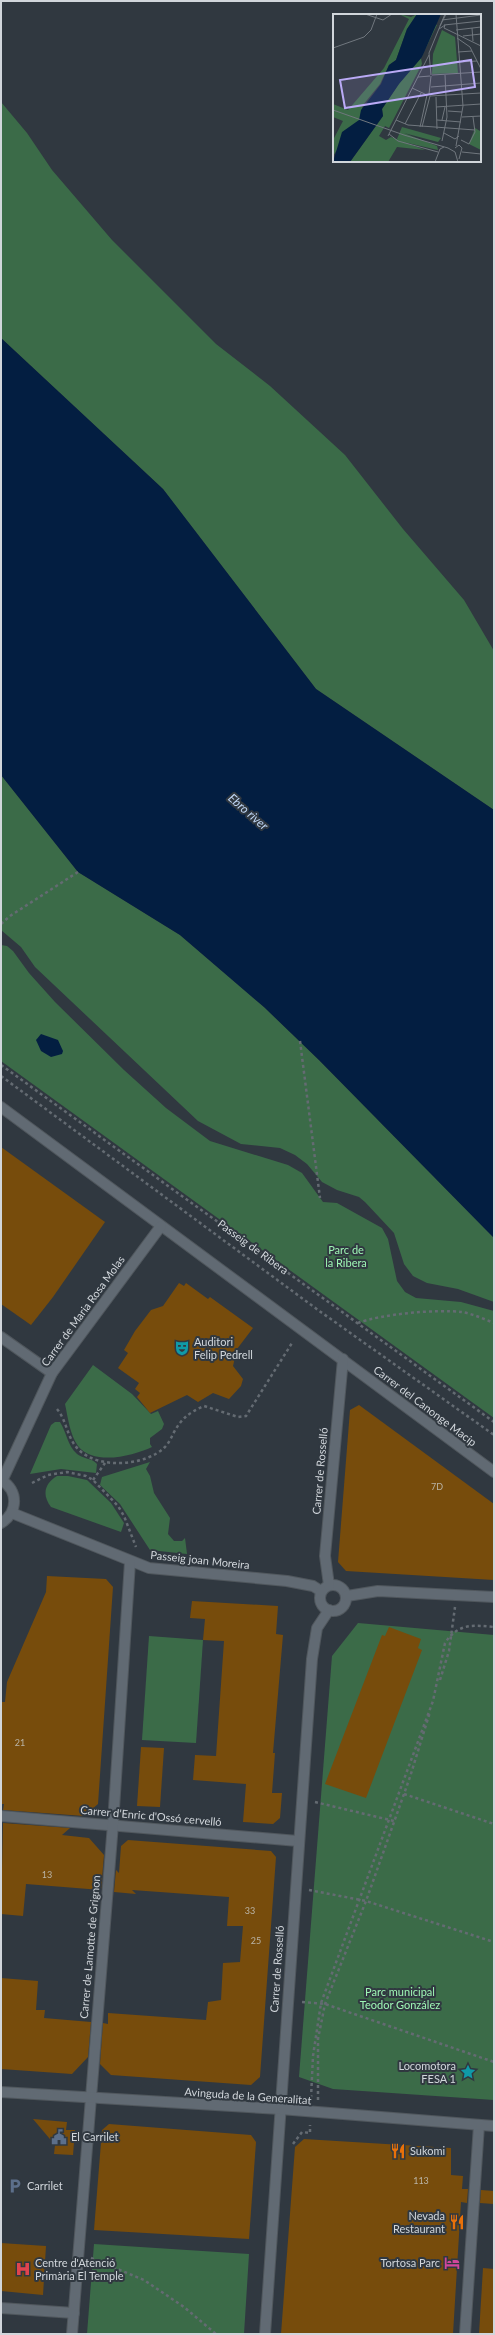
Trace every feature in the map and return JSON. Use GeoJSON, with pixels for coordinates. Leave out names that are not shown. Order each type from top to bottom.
{"type":"FeatureCollection","features":[{"type":"Feature","properties":{"kind":"street"},"geometry":{"type":"LineString","coordinates":[[1,1107],[343,1359]]}},
{"type":"Feature","properties":{"kind":"street","name":"Carrer de Maria Rosa Molas"},"geometry":{"type":"LineString","coordinates":[[2,1480],[52,1373],[161,1226]]}},
{"type":"Feature","properties":{"kind":"street"},"geometry":{"type":"LineString","coordinates":[[1,1336],[52,1373]]}},
{"type":"Feature","properties":{"kind":"street","name":"Carrer del Canonge Macip"},"geometry":{"type":"LineString","coordinates":[[343,1359],[494,1472]]}},
{"type":"Feature","properties":{"kind":"street","name":"Carrer de Rosselló"},"geometry":{"type":"LineString","coordinates":[[325,1588],[325,1556],[343,1359]]}},
{"type":"Feature","properties":{"kind":"street"},"geometry":{"type":"LineString","coordinates":[[1,1523],[12,1513],[14,1505],[13,1493],[2,1480]]}},
{"type":"Feature","properties":{"kind":"street","name":"Passeig joan Moreira"},"geometry":{"type":"LineString","coordinates":[[12,1513],[130,1562],[149,1568],[173,1572],[287,1581],[325,1588]]}},
{"type":"Feature","properties":{"kind":"street","name":"Carrer de Lamotte de Grignon"},"geometry":{"type":"LineString","coordinates":[[72,2334],[113,1824],[130,1562]]}},
{"type":"Feature","properties":{"kind":"street"},"geometry":{"type":"LineString","coordinates":[[340,1586],[347,1596],[345,1605],[340,1609],[329,1610],[321,1604],[325,1588],[340,1586]]}},
{"type":"Feature","properties":{"kind":"street"},"geometry":{"type":"LineString","coordinates":[[347,1596],[378,1591],[494,1598]]}},
{"type":"Feature","properties":{"kind":"street","name":"Carrer de Rosselló"},"geometry":{"type":"LineString","coordinates":[[265,2334],[298,1841],[312,1660],[317,1628],[329,1610]]}},
{"type":"Feature","properties":{"kind":"street","name":"Carrer d'Enric d'Ossó cervelló"},"geometry":{"type":"LineString","coordinates":[[1,1816],[113,1824],[298,1841]]}},
{"type":"Feature","properties":{"kind":"street","name":"Avinguda de la Generalitat"},"geometry":{"type":"LineString","coordinates":[[1,2092],[280,2109],[494,2126]]}},
{"type":"Feature","properties":{"kind":"street"},"geometry":{"type":"LineString","coordinates":[[464,2334],[479,2125]]}},
{"type":"Feature","properties":{"kind":"street"},"geometry":{"type":"LineString","coordinates":[[1,2308],[74,2313]]}},
{"type":"Feature","properties":{"kind":"path"},"geometry":{"type":"LineString","coordinates":[[1,924],[10,916],[78,872]]}},
{"type":"Feature","properties":{"kind":"path"},"geometry":{"type":"LineString","coordinates":[[300,1041],[320,1198]]}},
{"type":"Feature","properties":{"kind":"path"},"geometry":{"type":"LineString","coordinates":[[1,1065],[494,1422]]}},
{"type":"Feature","properties":{"kind":"path","name":"Passeig de Ribera"},"geometry":{"type":"LineString","coordinates":[[1,1076],[318,1310],[494,1435]]}},
{"type":"Feature","properties":{"kind":"path"},"geometry":{"type":"LineString","coordinates":[[358,1323],[371,1318],[439,1310],[463,1312],[494,1323]]}},
{"type":"Feature","properties":{"kind":"path"},"geometry":{"type":"LineString","coordinates":[[57,1409],[62,1415],[78,1449],[105,1463],[116,1464],[158,1452],[166,1446],[180,1421],[189,1412],[204,1406],[238,1417],[246,1416],[292,1343]]}},
{"type":"Feature","properties":{"kind":"path"},"geometry":{"type":"LineString","coordinates":[[93,1480],[105,1463]]}},
{"type":"Feature","properties":{"kind":"path"},"geometry":{"type":"LineString","coordinates":[[32,1483],[48,1475],[63,1472],[78,1473],[93,1480],[118,1506],[124,1516],[136,1547]]}},
{"type":"Feature","properties":{"kind":"path"},"geometry":{"type":"LineString","coordinates":[[290,2148],[302,2132],[310,2132],[315,2112],[318,2039],[325,2004],[366,1901],[404,1794],[449,1651],[457,1595]]}},
{"type":"Feature","properties":{"kind":"path"},"geometry":{"type":"LineString","coordinates":[[315,2112],[313,2056],[321,2003],[433,1701],[445,1642],[450,1635],[463,1626],[494,1627]]}},
{"type":"Feature","properties":{"kind":"path"},"geometry":{"type":"LineString","coordinates":[[404,1794],[494,1824]]}},
{"type":"Feature","properties":{"kind":"path"},"geometry":{"type":"LineString","coordinates":[[301,1799],[394,1821]]}},
{"type":"Feature","properties":{"kind":"path"},"geometry":{"type":"LineString","coordinates":[[295,1887],[366,1901],[494,1942]]}},
{"type":"Feature","properties":{"kind":"path"},"geometry":{"type":"LineString","coordinates":[[287,2001],[325,2004],[494,2062]]}},
{"type":"Feature","properties":{"kind":"path"},"geometry":{"type":"LineString","coordinates":[[78,2253],[144,2280],[184,2307],[216,2334]]}},
{"type":"Feature","properties":{"kind":"green space"},"geometry":{"type":"Polygon","coordinates":[[[1,102],[27,133],[52,170],[112,240],[216,344],[270,386],[345,455],[403,529],[464,600],[494,651],[494,810],[316,689],[163,489],[1,338],[1,102]]]}},
{"type":"Feature","properties":{"kind":"green space"},"geometry":{"type":"Polygon","coordinates":[[[1,775],[78,872],[180,935],[264,1007],[319,1060],[494,1238],[494,1302],[458,1289],[427,1283],[413,1276],[404,1264],[394,1233],[365,1202],[359,1197],[337,1190],[322,1182],[307,1164],[295,1155],[280,1148],[241,1144],[198,1121],[35,967],[21,947],[1,930],[1,775]]]}},
{"type":"Feature","properties":{"kind":"green space","name":"Parc de la Ribera"},"geometry":{"type":"Polygon","coordinates":[[[1,945],[7,946],[13,951],[29,973],[55,1002],[124,1070],[166,1108],[210,1141],[288,1165],[302,1173],[323,1202],[337,1203],[382,1228],[388,1239],[397,1281],[405,1292],[416,1298],[461,1302],[494,1311],[494,1418],[1,1061],[1,945]]]}},
{"type":"Feature","properties":{"kind":"green space"},"geometry":{"type":"Polygon","coordinates":[[[93,1365],[132,1394],[151,1414],[158,1411],[164,1424],[162,1429],[150,1438],[150,1444],[152,1447],[124,1456],[103,1457],[94,1456],[85,1452],[75,1442],[68,1421],[65,1404],[93,1365]]]}},
{"type":"Feature","properties":{"kind":"green space"},"geometry":{"type":"Polygon","coordinates":[[[55,1422],[60,1422],[71,1447],[77,1454],[97,1464],[96,1473],[61,1469],[30,1474],[51,1425],[55,1422]]]}},
{"type":"Feature","properties":{"kind":"green space"},"geometry":{"type":"Polygon","coordinates":[[[150,1462],[146,1469],[150,1476],[154,1493],[170,1518],[168,1534],[174,1541],[182,1541],[185,1538],[187,1554],[150,1550],[120,1504],[100,1485],[102,1477],[150,1462]]]}},
{"type":"Feature","properties":{"kind":"green space"},"geometry":{"type":"Polygon","coordinates":[[[57,1476],[68,1476],[87,1480],[111,1503],[124,1523],[121,1532],[51,1507],[46,1498],[46,1490],[49,1483],[57,1476]]]}},
{"type":"Feature","properties":{"kind":"green space","name":"Parc municipal Teodor González"},"geometry":{"type":"Polygon","coordinates":[[[358,1623],[494,1635],[494,2100],[333,2089],[299,2077],[332,1656],[358,1623]]]}},
{"type":"Feature","properties":{"kind":"green space"},"geometry":{"type":"Polygon","coordinates":[[[149,1636],[203,1640],[196,1743],[142,1740],[149,1636]]]}},
{"type":"Feature","properties":{"kind":"green space"},"geometry":{"type":"Polygon","coordinates":[[[94,2244],[249,2254],[244,2334],[87,2334],[94,2244]]]}},
{"type":"Feature","properties":{"kind":"water","name":"Ebro river"},"geometry":{"type":"Polygon","coordinates":[[[1,338],[163,489],[316,689],[494,810],[494,1238],[319,1060],[264,1007],[180,935],[78,872],[1,775],[1,338]]]}},
{"type":"Feature","properties":{"kind":"water"},"geometry":{"type":"Polygon","coordinates":[[[41,1034],[58,1040],[63,1051],[62,1054],[51,1057],[41,1051],[36,1040],[41,1034]]]}},
{"type":"Feature","properties":{"kind":"building"},"geometry":{"type":"Polygon","coordinates":[[[1,1147],[105,1222],[53,1297],[31,1325],[1,1304],[1,1147]]]}},
{"type":"Feature","properties":{"kind":"building","name":"Auditori Felip Pedrell"},"geometry":{"type":"Polygon","coordinates":[[[179,1283],[184,1286],[186,1283],[208,1299],[210,1297],[253,1328],[237,1349],[233,1366],[243,1379],[241,1386],[229,1399],[213,1393],[198,1402],[187,1395],[150,1413],[137,1397],[140,1393],[135,1389],[139,1383],[118,1368],[128,1353],[124,1350],[135,1331],[151,1310],[163,1306],[179,1283]]]}},
{"type":"Feature","properties":{"kind":"building"},"geometry":{"type":"Polygon","coordinates":[[[359,1405],[494,1504],[494,1580],[346,1571],[338,1562],[350,1410],[359,1405]]]}},
{"type":"Feature","properties":{"kind":"building"},"geometry":{"type":"Polygon","coordinates":[[[47,1576],[106,1579],[113,1587],[98,1804],[84,1816],[3,1810],[4,1804],[1,1804],[1,1702],[5,1702],[7,1682],[46,1592],[47,1576]]]}},
{"type":"Feature","properties":{"kind":"building"},"geometry":{"type":"Polygon","coordinates":[[[192,1601],[278,1606],[276,1634],[283,1635],[273,1753],[275,1753],[272,1793],[282,1793],[280,1818],[273,1824],[243,1822],[246,1784],[193,1780],[195,1755],[216,1756],[224,1641],[203,1640],[205,1619],[190,1618],[192,1601]]]}},
{"type":"Feature","properties":{"kind":"building"},"geometry":{"type":"Polygon","coordinates":[[[389,1627],[421,1639],[418,1648],[422,1650],[366,1798],[325,1784],[382,1635],[385,1636],[389,1627]]]}},
{"type":"Feature","properties":{"kind":"building"},"geometry":{"type":"Polygon","coordinates":[[[141,1747],[164,1748],[160,1807],[137,1806],[141,1747]]]}},
{"type":"Feature","properties":{"kind":"building"},"geometry":{"type":"Polygon","coordinates":[[[3,1823],[70,1828],[62,1835],[89,1838],[104,1855],[101,1890],[26,1884],[23,1916],[1,1914],[3,1823]]]}},
{"type":"Feature","properties":{"kind":"building"},"geometry":{"type":"Polygon","coordinates":[[[128,1840],[271,1851],[276,1857],[260,2077],[251,2085],[111,2075],[100,2064],[103,2023],[108,2024],[108,2013],[206,2020],[208,2002],[221,2000],[223,1963],[240,1962],[243,1926],[227,1926],[229,1897],[132,1890],[136,1894],[114,1892],[116,1870],[119,1873],[121,1846],[128,1840]]]}},
{"type":"Feature","properties":{"kind":"building"},"geometry":{"type":"Polygon","coordinates":[[[1,1978],[38,1981],[36,2010],[45,2010],[44,2018],[91,2022],[88,2057],[72,2074],[1,2069],[1,1978]]]}},
{"type":"Feature","properties":{"kind":"building"},"geometry":{"type":"Polygon","coordinates":[[[33,2119],[67,2122],[66,2130],[75,2130],[73,2155],[54,2154],[55,2145],[33,2119]]]}},
{"type":"Feature","properties":{"kind":"building"},"geometry":{"type":"Polygon","coordinates":[[[109,2124],[251,2135],[256,2142],[249,2239],[94,2230],[102,2130],[109,2124]]]}},
{"type":"Feature","properties":{"kind":"building"},"geometry":{"type":"Polygon","coordinates":[[[304,2139],[451,2148],[451,2175],[463,2176],[462,2189],[468,2189],[467,2203],[461,2202],[453,2334],[281,2334],[295,2147],[304,2139]]]}},
{"type":"Feature","properties":{"kind":"building"},"geometry":{"type":"Polygon","coordinates":[[[481,2190],[494,2191],[494,2204],[480,2203],[481,2190]]]}},
{"type":"Feature","properties":{"kind":"building","name":"Centre d'Atenció Primària El Temple"},"geometry":{"type":"Polygon","coordinates":[[[1,2243],[46,2246],[43,2295],[1,2291],[1,2243]]]}},
{"type":"Feature","properties":{"kind":"building"},"geometry":{"type":"Polygon","coordinates":[[[483,2268],[494,2269],[494,2334],[479,2334],[483,2268]]]}},
{"type":"Feature","properties":{"kind":"place","name":"Auditori Felip Pedrell"},"geometry":{"type":"Point","coordinates":[182,1348]}},
{"type":"Feature","properties":{"kind":"place","name":"Locomotora FESA 1"},"geometry":{"type":"Point","coordinates":[468,2072]}},
{"type":"Feature","properties":{"kind":"place","name":"El Carrilet"},"geometry":{"type":"Point","coordinates":[59,2137]}},
{"type":"Feature","properties":{"kind":"place","name":"Sukomi"},"geometry":{"type":"Point","coordinates":[398,2151]}},
{"type":"Feature","properties":{"kind":"place","name":"Carrilet"},"geometry":{"type":"Point","coordinates":[15,2186]}},
{"type":"Feature","properties":{"kind":"place","name":"Nevada Restaurant"},"geometry":{"type":"Point","coordinates":[457,2222]}},
{"type":"Feature","properties":{"kind":"place","name":"Tortosa Parc"},"geometry":{"type":"Point","coordinates":[452,2263]}},
{"type":"Feature","properties":{"kind":"place","name":"Centre d'Atenció Primària El Temple"},"geometry":{"type":"Point","coordinates":[23,2269]}}]}
